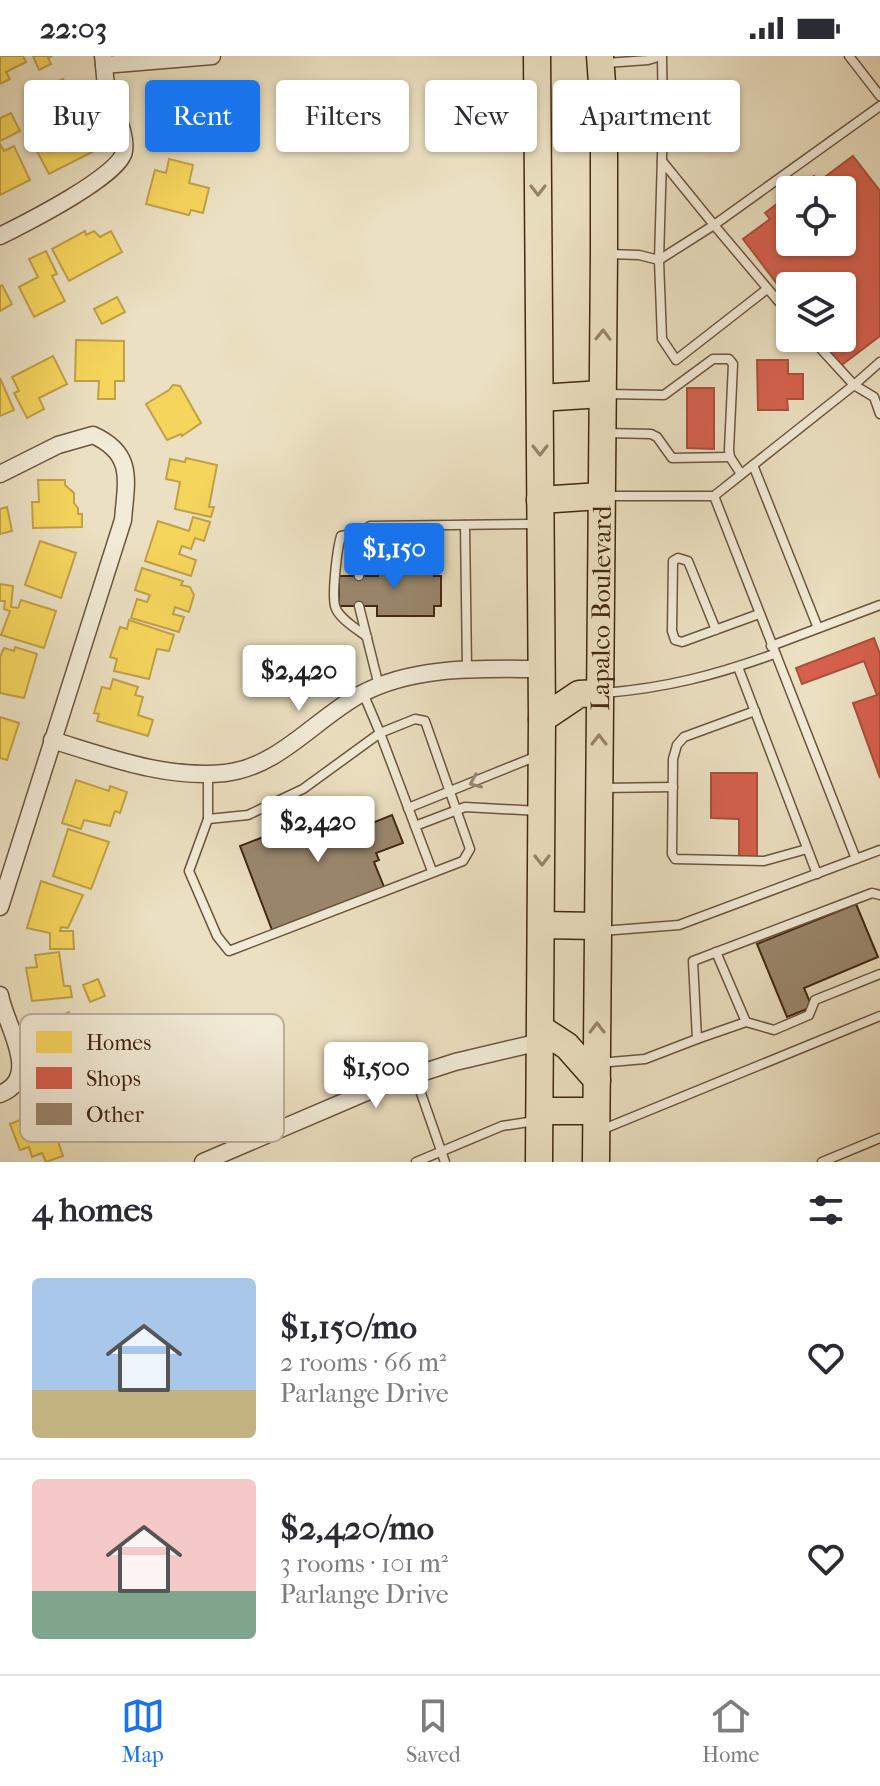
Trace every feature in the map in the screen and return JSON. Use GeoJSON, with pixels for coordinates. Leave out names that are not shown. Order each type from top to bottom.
{"type":"FeatureCollection","features":[{"type":"Feature","properties":{"kind":"main road"},"geometry":{"type":"LineString","coordinates":[[537,56],[542,719],[539,1162]]}},
{"type":"Feature","properties":{"kind":"main road","name":"Lapalco Boulevard"},"geometry":{"type":"LineString","coordinates":[[596,1162],[604,254],[604,111],[600,60]]}},
{"type":"Feature","properties":{"kind":"main road"},"geometry":{"type":"LineString","coordinates":[[540,398],[602,394]]}},
{"type":"Feature","properties":{"kind":"main road"},"geometry":{"type":"LineString","coordinates":[[540,512],[600,496]]}},
{"type":"Feature","properties":{"kind":"main road"},"geometry":{"type":"LineString","coordinates":[[542,719],[579,694],[599,693]]}},
{"type":"Feature","properties":{"kind":"main road"},"geometry":{"type":"LineString","coordinates":[[541,925],[598,928]]}},
{"type":"Feature","properties":{"kind":"main road"},"geometry":{"type":"LineString","coordinates":[[540,1035],[567,1046],[597,1072]]}},
{"type":"Feature","properties":{"kind":"main road"},"geometry":{"type":"LineString","coordinates":[[540,1116],[596,1121]]}},
{"type":"Feature","properties":{"kind":"street"},"geometry":{"type":"LineString","coordinates":[[0,236],[51,210],[118,166],[125,154],[124,139],[107,90],[104,61],[212,56]]}},
{"type":"Feature","properties":{"kind":"street"},"geometry":{"type":"LineString","coordinates":[[0,474],[58,445],[93,435],[109,442],[119,452],[126,471],[123,520],[0,907]]}},
{"type":"Feature","properties":{"kind":"street"},"geometry":{"type":"LineString","coordinates":[[52,740],[139,766],[208,774],[247,768],[270,758],[334,711],[371,690],[433,672],[541,669]]}},
{"type":"Feature","properties":{"kind":"street"},"geometry":{"type":"LineString","coordinates":[[0,995],[3,1012],[19,1047],[20,1077],[11,1090],[0,1094]]}},
{"type":"Feature","properties":{"kind":"street"},"geometry":{"type":"LineString","coordinates":[[284,1127],[381,1086],[540,1035]]}},
{"type":"Feature","properties":{"kind":"street"},"geometry":{"type":"LineString","coordinates":[[205,1161],[250,1142]]}},
{"type":"Feature","properties":{"kind":"lane"},"geometry":{"type":"LineString","coordinates":[[600,60],[648,60],[662,56],[659,260],[662,339],[676,360],[767,289]]}},
{"type":"Feature","properties":{"kind":"lane"},"geometry":{"type":"LineString","coordinates":[[849,56],[880,96]]}},
{"type":"Feature","properties":{"kind":"lane"},"geometry":{"type":"LineString","coordinates":[[604,254],[639,255],[659,260],[714,225],[880,106]]}},
{"type":"Feature","properties":{"kind":"lane"},"geometry":{"type":"LineString","coordinates":[[662,161],[776,299]]}},
{"type":"Feature","properties":{"kind":"lane"},"geometry":{"type":"LineString","coordinates":[[824,352],[854,385],[874,397],[880,414]]}},
{"type":"Feature","properties":{"kind":"lane"},"geometry":{"type":"LineString","coordinates":[[602,394],[664,395],[713,359],[729,359],[733,364],[730,457],[741,474]]}},
{"type":"Feature","properties":{"kind":"lane"},"geometry":{"type":"LineString","coordinates":[[600,496],[714,496],[880,362]]}},
{"type":"Feature","properties":{"kind":"lane"},"geometry":{"type":"LineString","coordinates":[[601,433],[651,434],[657,437],[672,458],[730,457]]}},
{"type":"Feature","properties":{"kind":"lane"},"geometry":{"type":"LineString","coordinates":[[753,465],[818,628]]}},
{"type":"Feature","properties":{"kind":"lane"},"geometry":{"type":"LineString","coordinates":[[714,496],[856,859]]}},
{"type":"Feature","properties":{"kind":"lane"},"geometry":{"type":"LineString","coordinates":[[367,637],[341,616],[335,606],[337,548],[341,536],[361,532],[370,526],[465,525],[540,512]]}},
{"type":"Feature","properties":{"kind":"lane"},"geometry":{"type":"LineString","coordinates":[[465,525],[467,669]]}},
{"type":"Feature","properties":{"kind":"lane"},"geometry":{"type":"LineString","coordinates":[[359,576],[361,532]]}},
{"type":"Feature","properties":{"kind":"lane"},"geometry":{"type":"LineString","coordinates":[[716,630],[688,561],[678,558],[673,561],[672,631],[675,640],[682,642],[716,630],[759,614]]}},
{"type":"Feature","properties":{"kind":"lane"},"geometry":{"type":"LineString","coordinates":[[599,693],[679,684],[738,667],[818,628],[880,605]]}},
{"type":"Feature","properties":{"kind":"lane"},"geometry":{"type":"LineString","coordinates":[[359,606],[367,637],[371,690],[380,733],[432,871]]}},
{"type":"Feature","properties":{"kind":"lane"},"geometry":{"type":"LineString","coordinates":[[738,667],[817,874]]}},
{"type":"Feature","properties":{"kind":"lane"},"geometry":{"type":"LineString","coordinates":[[755,711],[684,737],[677,745],[673,759],[672,854],[675,859],[764,861],[807,849]]}},
{"type":"Feature","properties":{"kind":"lane"},"geometry":{"type":"LineString","coordinates":[[208,774],[208,819],[189,871],[217,936],[229,951],[463,861],[470,849],[425,721],[415,719],[380,733],[303,789],[248,815],[208,819]]}},
{"type":"Feature","properties":{"kind":"lane"},"geometry":{"type":"LineString","coordinates":[[408,808],[541,754]]}},
{"type":"Feature","properties":{"kind":"lane"},"geometry":{"type":"LineString","coordinates":[[598,788],[673,787]]}},
{"type":"Feature","properties":{"kind":"lane"},"geometry":{"type":"LineString","coordinates":[[415,826],[465,807],[542,811]]}},
{"type":"Feature","properties":{"kind":"lane"},"geometry":{"type":"LineString","coordinates":[[598,928],[679,925],[880,850]]}},
{"type":"Feature","properties":{"kind":"lane"},"geometry":{"type":"LineString","coordinates":[[697,1039],[693,961],[872,893],[880,895]]}},
{"type":"Feature","properties":{"kind":"lane"},"geometry":{"type":"LineString","coordinates":[[716,952],[746,1022]]}},
{"type":"Feature","properties":{"kind":"lane"},"geometry":{"type":"LineString","coordinates":[[597,1072],[645,1059],[746,1022],[774,1030],[809,1015],[815,1000],[880,974]]}},
{"type":"Feature","properties":{"kind":"lane"},"geometry":{"type":"LineString","coordinates":[[596,1121],[880,1016]]}},
{"type":"Feature","properties":{"kind":"lane"},"geometry":{"type":"LineString","coordinates":[[414,1075],[445,1162]]}},
{"type":"Feature","properties":{"kind":"lane"},"geometry":{"type":"LineString","coordinates":[[416,1162],[502,1126],[540,1116]]}},
{"type":"Feature","properties":{"kind":"lane"},"geometry":{"type":"LineString","coordinates":[[822,1162],[880,1138]]}},
{"type":"Feature","properties":{"kind":"building: Homes"},"geometry":{"type":"Polygon","coordinates":[[[0,56],[23,56],[26,62],[6,72],[10,79],[0,84],[0,56]]]}},
{"type":"Feature","properties":{"kind":"building: Homes"},"geometry":{"type":"Polygon","coordinates":[[[33,56],[52,56],[48,58],[51,64],[39,70],[33,56]]]}},
{"type":"Feature","properties":{"kind":"building: Homes"},"geometry":{"type":"Polygon","coordinates":[[[11,113],[20,131],[0,141],[0,118],[11,113]]]}},
{"type":"Feature","properties":{"kind":"building: Homes"},"geometry":{"type":"Polygon","coordinates":[[[0,144],[4,151],[14,146],[30,180],[0,195],[0,144]]]}},
{"type":"Feature","properties":{"kind":"building: Homes"},"geometry":{"type":"Polygon","coordinates":[[[37,152],[92,152],[49,174],[37,152]]]}},
{"type":"Feature","properties":{"kind":"building: Homes"},"geometry":{"type":"Polygon","coordinates":[[[169,159],[193,165],[189,183],[209,188],[203,213],[191,210],[189,215],[146,204],[155,170],[166,173],[169,159]]]}},
{"type":"Feature","properties":{"kind":"building: Homes"},"geometry":{"type":"Polygon","coordinates":[[[85,231],[86,235],[94,231],[100,237],[111,231],[122,252],[69,281],[52,249],[85,231]]]}},
{"type":"Feature","properties":{"kind":"building: Homes"},"geometry":{"type":"Polygon","coordinates":[[[46,251],[57,274],[52,276],[65,301],[34,317],[19,287],[38,277],[29,259],[46,251]]]}},
{"type":"Feature","properties":{"kind":"building: Homes"},"geometry":{"type":"Polygon","coordinates":[[[0,286],[12,304],[0,311],[0,286]]]}},
{"type":"Feature","properties":{"kind":"building: Homes"},"geometry":{"type":"Polygon","coordinates":[[[117,297],[125,312],[102,324],[94,309],[117,297]]]}},
{"type":"Feature","properties":{"kind":"building: Homes"},"geometry":{"type":"Polygon","coordinates":[[[76,340],[124,341],[124,381],[115,381],[115,399],[98,399],[99,381],[75,381],[76,340]]]}},
{"type":"Feature","properties":{"kind":"building: Homes"},"geometry":{"type":"Polygon","coordinates":[[[53,356],[67,384],[39,398],[44,409],[27,418],[14,393],[19,391],[12,377],[53,356]]]}},
{"type":"Feature","properties":{"kind":"building: Homes"},"geometry":{"type":"Polygon","coordinates":[[[0,378],[14,410],[0,416],[0,378]]]}},
{"type":"Feature","properties":{"kind":"building: Homes"},"geometry":{"type":"Polygon","coordinates":[[[173,385],[180,386],[201,423],[182,436],[167,440],[146,404],[173,385]]]}},
{"type":"Feature","properties":{"kind":"building: Homes"},"geometry":{"type":"Polygon","coordinates":[[[186,458],[217,465],[209,507],[214,507],[211,517],[175,509],[180,482],[166,479],[170,459],[185,462],[186,458]]]}},
{"type":"Feature","properties":{"kind":"building: Homes"},"geometry":{"type":"Polygon","coordinates":[[[38,480],[65,480],[65,485],[74,493],[78,514],[82,514],[82,527],[33,528],[32,502],[39,502],[38,480]]]}},
{"type":"Feature","properties":{"kind":"building: Homes"},"geometry":{"type":"Polygon","coordinates":[[[7,507],[12,531],[0,534],[0,509],[7,507]]]}},
{"type":"Feature","properties":{"kind":"building: Homes"},"geometry":{"type":"Polygon","coordinates":[[[193,517],[210,522],[204,541],[195,538],[191,549],[182,546],[179,554],[196,560],[191,576],[145,561],[158,521],[189,531],[193,517]]]}},
{"type":"Feature","properties":{"kind":"building: Homes"},"geometry":{"type":"Polygon","coordinates":[[[40,541],[76,553],[61,598],[25,585],[40,541]]]}},
{"type":"Feature","properties":{"kind":"building: Homes"},"geometry":{"type":"Polygon","coordinates":[[[142,568],[183,581],[181,585],[190,587],[194,595],[189,612],[175,607],[173,614],[184,617],[179,632],[131,618],[137,599],[147,602],[150,595],[135,590],[142,568]]]}},
{"type":"Feature","properties":{"kind":"building: Homes"},"geometry":{"type":"Polygon","coordinates":[[[0,584],[13,586],[11,607],[18,608],[21,600],[56,611],[44,648],[1,635],[10,611],[4,609],[5,601],[0,601],[0,584]]]}},
{"type":"Feature","properties":{"kind":"building: Homes"},"geometry":{"type":"Polygon","coordinates":[[[129,620],[174,635],[169,651],[157,649],[149,679],[114,671],[117,659],[110,657],[120,627],[127,629],[129,620]]]}},
{"type":"Feature","properties":{"kind":"building: Homes"},"geometry":{"type":"Polygon","coordinates":[[[15,647],[37,654],[24,698],[0,693],[0,657],[4,648],[14,651],[15,647]]]}},
{"type":"Feature","properties":{"kind":"building: Homes"},"geometry":{"type":"Polygon","coordinates":[[[113,679],[138,687],[135,695],[143,697],[138,715],[153,720],[148,736],[97,721],[99,714],[94,713],[102,687],[110,689],[113,679]]]}},
{"type":"Feature","properties":{"kind":"building: Homes"},"geometry":{"type":"Polygon","coordinates":[[[0,717],[19,723],[7,760],[0,758],[0,717]]]}},
{"type":"Feature","properties":{"kind":"building: Homes"},"geometry":{"type":"Polygon","coordinates":[[[76,780],[109,791],[110,786],[127,792],[120,813],[115,811],[110,826],[84,820],[81,829],[62,823],[76,780]]]}},
{"type":"Feature","properties":{"kind":"building: Homes"},"geometry":{"type":"Polygon","coordinates":[[[68,829],[109,842],[91,889],[53,876],[68,829]]]}},
{"type":"Feature","properties":{"kind":"building: Homes"},"geometry":{"type":"Polygon","coordinates":[[[41,881],[83,895],[68,928],[61,927],[60,931],[73,931],[74,949],[50,949],[50,933],[27,928],[41,881]]]}},
{"type":"Feature","properties":{"kind":"building: Homes"},"geometry":{"type":"Polygon","coordinates":[[[59,952],[64,986],[70,986],[72,997],[32,1001],[26,968],[37,967],[35,955],[59,952]]]}},
{"type":"Feature","properties":{"kind":"building: Homes"},"geometry":{"type":"Polygon","coordinates":[[[98,979],[105,996],[90,1002],[83,985],[98,979]]]}},
{"type":"Feature","properties":{"kind":"building: Homes"},"geometry":{"type":"Polygon","coordinates":[[[20,1120],[20,1142],[58,1142],[63,1156],[46,1162],[42,1153],[32,1157],[29,1147],[20,1150],[10,1124],[20,1120]]]}},
{"type":"Feature","properties":{"kind":"building: Shops"},"geometry":{"type":"Polygon","coordinates":[[[853,156],[880,191],[880,336],[839,367],[828,352],[856,352],[856,272],[776,272],[776,283],[743,239],[770,219],[765,213],[776,205],[776,256],[856,256],[856,176],[826,176],[853,156]]]}},
{"type":"Feature","properties":{"kind":"building: Shops"},"geometry":{"type":"Polygon","coordinates":[[[757,360],[788,360],[788,374],[803,374],[803,399],[787,399],[788,410],[758,410],[757,360]]]}},
{"type":"Feature","properties":{"kind":"building: Shops"},"geometry":{"type":"Polygon","coordinates":[[[687,388],[714,388],[714,449],[687,448],[687,388]]]}},
{"type":"Feature","properties":{"kind":"building: Shops"},"geometry":{"type":"Polygon","coordinates":[[[874,638],[880,654],[880,694],[877,695],[864,661],[802,684],[796,668],[874,638]]]}},
{"type":"Feature","properties":{"kind":"building: Shops"},"geometry":{"type":"Polygon","coordinates":[[[880,694],[880,778],[853,703],[880,694]]]}},
{"type":"Feature","properties":{"kind":"building: Shops"},"geometry":{"type":"Polygon","coordinates":[[[711,773],[757,773],[757,859],[739,859],[739,819],[711,818],[711,773]]]}},
{"type":"Feature","properties":{"kind":"building: Other"},"geometry":{"type":"Polygon","coordinates":[[[378,566],[434,566],[434,576],[441,576],[441,606],[434,606],[434,616],[377,616],[377,606],[339,606],[339,576],[378,576],[378,566]]]}},
{"type":"Feature","properties":{"kind":"building: Other"},"geometry":{"type":"Polygon","coordinates":[[[351,803],[360,828],[392,815],[403,843],[376,853],[379,860],[374,862],[384,887],[272,930],[240,846],[351,803]]]}},
{"type":"Feature","properties":{"kind":"building: Other"},"geometry":{"type":"Polygon","coordinates":[[[856,904],[878,957],[804,988],[812,1007],[787,1017],[757,944],[856,904]]]}}]}
